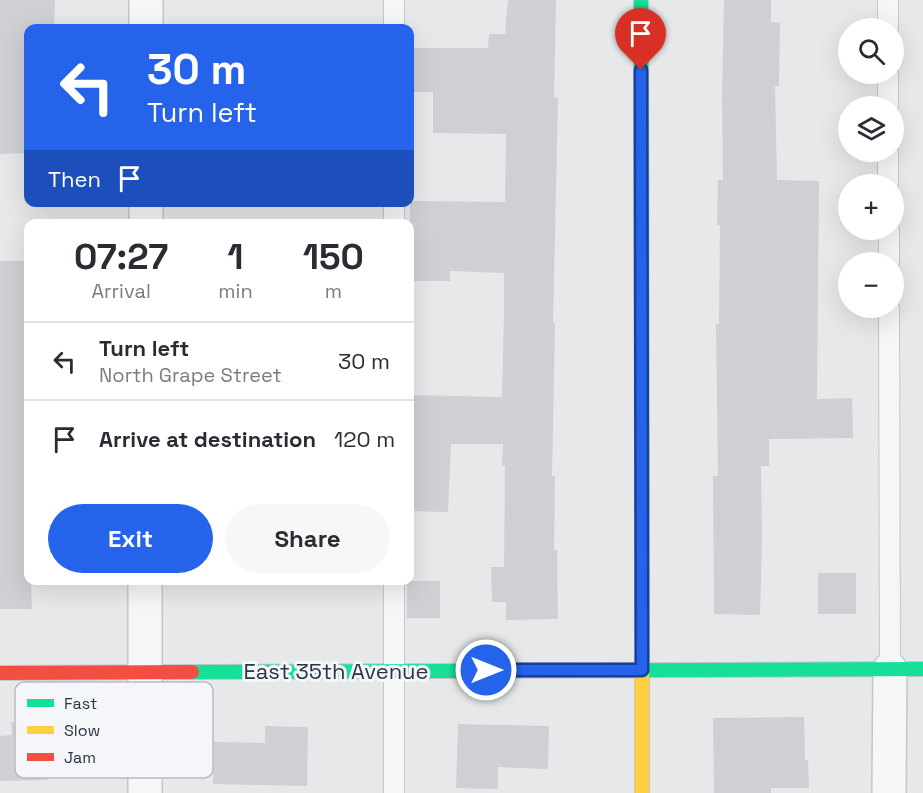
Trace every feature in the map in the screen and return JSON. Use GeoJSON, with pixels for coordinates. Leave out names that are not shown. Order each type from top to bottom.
{"type":"FeatureCollection","features":[{"type":"Feature","properties":{"kind":"street"},"geometry":{"type":"LineString","coordinates":[[146,0],[146,24]]}},
{"type":"Feature","properties":{"kind":"street"},"geometry":{"type":"LineString","coordinates":[[641,0],[642,793]]}},
{"type":"Feature","properties":{"kind":"street"},"geometry":{"type":"LineString","coordinates":[[145,585],[145,682]]}},
{"type":"Feature","properties":{"kind":"street"},"geometry":{"type":"LineString","coordinates":[[889,793],[890,669]]}},
{"type":"Feature","properties":{"kind":"street","name":"East 35th Avenue"},"geometry":{"type":"LineString","coordinates":[[0,673],[923,669]]}},
{"type":"Feature","properties":{"kind":"lane"},"geometry":{"type":"LineString","coordinates":[[394,0],[394,24]]}},
{"type":"Feature","properties":{"kind":"lane"},"geometry":{"type":"LineString","coordinates":[[888,0],[888,18]]}},
{"type":"Feature","properties":{"kind":"lane"},"geometry":{"type":"LineString","coordinates":[[889,318],[890,669]]}},
{"type":"Feature","properties":{"kind":"lane"},"geometry":{"type":"LineString","coordinates":[[394,585],[394,793]]}},
{"type":"Feature","properties":{"kind":"building"},"geometry":{"type":"Polygon","coordinates":[[[0,0],[55,0],[54,24],[24,24],[24,153],[0,154],[0,0]]]}},
{"type":"Feature","properties":{"kind":"building"},"geometry":{"type":"Polygon","coordinates":[[[508,0],[556,0],[554,97],[558,98],[552,476],[555,476],[554,550],[557,550],[558,619],[506,620],[506,602],[492,602],[491,567],[504,567],[505,466],[502,466],[503,444],[451,444],[448,512],[414,511],[414,395],[502,397],[504,273],[450,271],[450,281],[414,281],[414,219],[410,219],[410,207],[414,207],[414,201],[505,202],[506,134],[433,133],[433,92],[414,92],[414,48],[488,48],[489,34],[505,34],[508,0]]]}},
{"type":"Feature","properties":{"kind":"building"},"geometry":{"type":"Polygon","coordinates":[[[724,0],[771,0],[771,22],[780,23],[779,86],[775,86],[777,180],[819,181],[817,399],[852,398],[853,438],[769,439],[769,466],[761,466],[760,615],[714,614],[713,476],[718,476],[716,324],[719,324],[720,225],[717,225],[718,180],[723,180],[724,0]]]}},
{"type":"Feature","properties":{"kind":"building"},"geometry":{"type":"Polygon","coordinates":[[[0,261],[24,261],[24,585],[31,585],[32,609],[0,609],[0,261]]]}},
{"type":"Feature","properties":{"kind":"building"},"geometry":{"type":"Polygon","coordinates":[[[818,573],[856,573],[856,614],[818,614],[818,573]]]}},
{"type":"Feature","properties":{"kind":"building"},"geometry":{"type":"Polygon","coordinates":[[[414,581],[440,581],[440,618],[407,618],[407,585],[414,585],[414,581]]]}},
{"type":"Feature","properties":{"kind":"building"},"geometry":{"type":"Polygon","coordinates":[[[804,717],[805,760],[808,760],[809,788],[771,788],[771,793],[714,793],[713,718],[804,717]]]}},
{"type":"Feature","properties":{"kind":"building"},"geometry":{"type":"Polygon","coordinates":[[[11,722],[15,722],[15,778],[48,778],[48,780],[0,781],[0,736],[12,735],[11,722]]]}},
{"type":"Feature","properties":{"kind":"building"},"geometry":{"type":"Polygon","coordinates":[[[458,724],[549,726],[548,769],[498,767],[498,789],[456,788],[458,724]]]}},
{"type":"Feature","properties":{"kind":"building"},"geometry":{"type":"Polygon","coordinates":[[[265,726],[308,727],[307,786],[213,784],[214,742],[265,743],[265,726]]]}},
{"type":"Feature","properties":{"kind":"traffic: fast"},"geometry":{"type":"LineString","coordinates":[[641,0],[642,455]]}},
{"type":"Feature","properties":{"kind":"traffic: fast"},"geometry":{"type":"LineString","coordinates":[[192,672],[923,669]]}},
{"type":"Feature","properties":{"kind":"traffic: slow"},"geometry":{"type":"LineString","coordinates":[[642,455],[642,793]]}},
{"type":"Feature","properties":{"kind":"traffic: jam"},"geometry":{"type":"LineString","coordinates":[[0,673],[192,672]]}},
{"type":"Feature","properties":{"kind":"route"},"geometry":{"type":"LineString","coordinates":[[486,670],[642,670],[641,70]]}}]}
